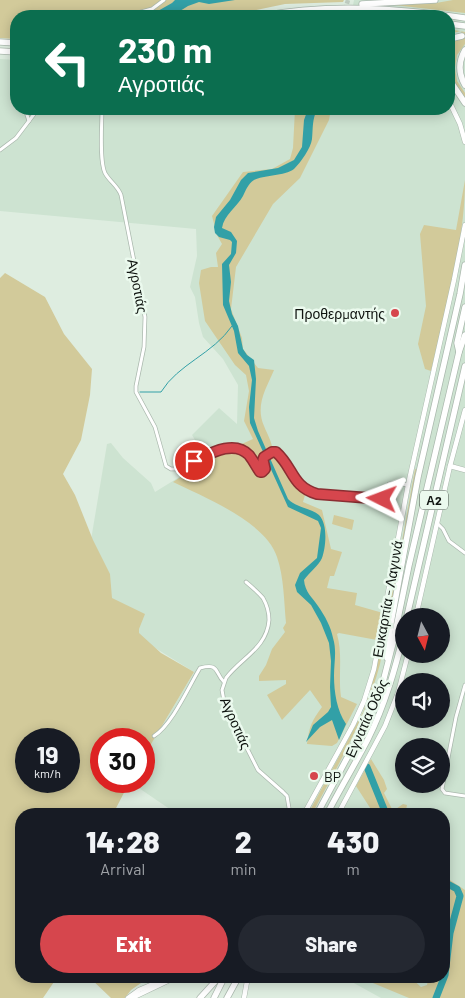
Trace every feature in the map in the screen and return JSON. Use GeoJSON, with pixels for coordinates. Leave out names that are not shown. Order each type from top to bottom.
{"type":"FeatureCollection","features":[{"type":"Feature","properties":{"kind":"highway"},"geometry":{"type":"LineString","coordinates":[[307,10],[321,6],[435,0]]}},
{"type":"Feature","properties":{"kind":"highway"},"geometry":{"type":"LineString","coordinates":[[307,10],[380,8],[397,10]]}},
{"type":"Feature","properties":{"kind":"highway"},"geometry":{"type":"LineString","coordinates":[[455,38],[462,36]]}},
{"type":"Feature","properties":{"kind":"highway"},"geometry":{"type":"LineString","coordinates":[[465,50],[461,58],[460,69],[465,85]]}},
{"type":"Feature","properties":{"kind":"highway"},"geometry":{"type":"LineString","coordinates":[[455,88],[465,103]]}},
{"type":"Feature","properties":{"kind":"highway"},"geometry":{"type":"LineString","coordinates":[[387,668],[389,632],[418,476],[465,265]]}},
{"type":"Feature","properties":{"kind":"highway","name":"Α2"},"geometry":{"type":"LineString","coordinates":[[459,352],[458,343],[465,307]]}},
{"type":"Feature","properties":{"kind":"highway"},"geometry":{"type":"LineString","coordinates":[[459,352],[465,335]]}},
{"type":"Feature","properties":{"kind":"highway","name":"Εγνατία Οδός"},"geometry":{"type":"LineString","coordinates":[[320,808],[368,719],[383,682],[394,643],[408,565],[459,352]]}},
{"type":"Feature","properties":{"kind":"highway","name":"Α2"},"geometry":{"type":"LineString","coordinates":[[410,608],[465,366]]}},
{"type":"Feature","properties":{"kind":"highway","name":"Εγνατία Οδός"},"geometry":{"type":"LineString","coordinates":[[330,808],[368,738],[392,679],[396,663]]}},
{"type":"Feature","properties":{"kind":"highway"},"geometry":{"type":"LineString","coordinates":[[200,998],[214,983]]}},
{"type":"Feature","properties":{"kind":"highway"},"geometry":{"type":"LineString","coordinates":[[214,998],[222,983]]}},
{"type":"Feature","properties":{"kind":"highway"},"geometry":{"type":"LineString","coordinates":[[227,998],[235,983]]}},
{"type":"Feature","properties":{"kind":"highway"},"geometry":{"type":"LineString","coordinates":[[231,998],[236,983]]}},
{"type":"Feature","properties":{"kind":"street"},"geometry":{"type":"LineString","coordinates":[[146,10],[164,0]]}},
{"type":"Feature","properties":{"kind":"street"},"geometry":{"type":"LineString","coordinates":[[455,113],[465,142]]}},
{"type":"Feature","properties":{"kind":"street"},"geometry":{"type":"LineString","coordinates":[[27,115],[29,121]]}},
{"type":"Feature","properties":{"kind":"street"},"geometry":{"type":"LineString","coordinates":[[0,150],[14,140],[34,115]]}},
{"type":"Feature","properties":{"kind":"street","name":"Αγροτιάς"},"geometry":{"type":"LineString","coordinates":[[102,115],[104,168],[108,178],[121,195],[145,317],[144,347],[136,392],[155,427],[168,468],[180,468],[218,450],[230,448],[242,450],[248,454],[260,472],[265,469],[264,457],[272,452],[276,452],[303,489],[317,494],[381,499],[389,484],[408,485]]}},
{"type":"Feature","properties":{"kind":"street","name":"Ευκαρπία - Λαγυνά"},"geometry":{"type":"LineString","coordinates":[[307,808],[350,732],[367,692],[380,639],[408,485],[465,225]]}},
{"type":"Feature","properties":{"kind":"street"},"geometry":{"type":"LineString","coordinates":[[418,608],[450,466],[465,410]]}},
{"type":"Feature","properties":{"kind":"street"},"geometry":{"type":"LineString","coordinates":[[450,466],[465,470]]}},
{"type":"Feature","properties":{"kind":"street"},"geometry":{"type":"LineString","coordinates":[[437,523],[449,540],[465,553]]}},
{"type":"Feature","properties":{"kind":"street","name":"Αγροτιάς"},"geometry":{"type":"LineString","coordinates":[[246,582],[266,604],[269,615],[268,627],[264,640],[224,682],[222,690],[224,701],[254,764],[261,774],[284,792],[287,796],[289,808]]}},
{"type":"Feature","properties":{"kind":"street"},"geometry":{"type":"LineString","coordinates":[[341,808],[385,726],[398,693],[406,663]]}},
{"type":"Feature","properties":{"kind":"street"},"geometry":{"type":"LineString","coordinates":[[155,735],[164,727],[181,702],[200,668],[213,667],[218,671],[220,678],[224,682]]}},
{"type":"Feature","properties":{"kind":"street"},"geometry":{"type":"LineString","coordinates":[[465,685],[456,716],[442,789],[445,793],[465,796]]}},
{"type":"Feature","properties":{"kind":"street"},"geometry":{"type":"LineString","coordinates":[[128,998],[134,993],[156,983]]}},
{"type":"Feature","properties":{"kind":"street"},"geometry":{"type":"LineString","coordinates":[[132,998],[163,983]]}},
{"type":"Feature","properties":{"kind":"street"},"geometry":{"type":"LineString","coordinates":[[244,998],[247,983]]}},
{"type":"Feature","properties":{"kind":"shaded area"},"geometry":{"type":"Polygon","coordinates":[[[0,0],[344,0],[343,2],[285,4],[256,10],[10,10],[10,39],[0,38],[0,0]]]}},
{"type":"Feature","properties":{"kind":"shaded area"},"geometry":{"type":"Polygon","coordinates":[[[354,0],[465,0],[465,998],[381,998],[354,983],[450,983],[450,808],[168,808],[146,793],[155,793],[155,738],[194,672],[131,633],[87,564],[107,444],[111,443],[123,458],[151,483],[155,492],[207,460],[192,435],[219,408],[237,424],[238,385],[223,359],[203,337],[199,323],[195,297],[190,287],[197,256],[196,229],[0,211],[0,59],[10,60],[10,115],[455,115],[455,10],[352,10],[354,0]]]}},
{"type":"Feature","properties":{"kind":"shaded area"},"geometry":{"type":"Polygon","coordinates":[[[465,0],[465,13],[455,12],[455,10],[394,5],[465,0]]]}},
{"type":"Feature","properties":{"kind":"shaded area"},"geometry":{"type":"Polygon","coordinates":[[[461,31],[465,32],[465,44],[457,55],[455,68],[455,39],[462,37],[461,31]]]}},
{"type":"Feature","properties":{"kind":"shaded area"},"geometry":{"type":"Polygon","coordinates":[[[455,68],[457,81],[465,93],[465,98],[455,84],[455,68]]]}},
{"type":"Feature","properties":{"kind":"shaded area"},"geometry":{"type":"Polygon","coordinates":[[[295,115],[330,115],[300,178],[273,204],[236,267],[231,309],[242,338],[243,349],[258,368],[274,370],[261,404],[262,418],[271,443],[273,455],[286,468],[305,495],[303,502],[322,510],[331,549],[342,552],[334,576],[330,576],[327,588],[357,593],[355,605],[383,613],[377,640],[337,634],[340,650],[341,697],[357,704],[337,743],[332,746],[307,744],[312,724],[322,707],[310,690],[282,720],[267,695],[286,684],[286,680],[259,681],[259,676],[266,665],[272,649],[285,632],[283,628],[286,623],[281,573],[271,544],[233,512],[173,482],[208,459],[253,439],[244,421],[249,391],[246,375],[235,365],[205,321],[199,283],[201,270],[218,267],[216,253],[222,244],[217,235],[212,216],[243,172],[272,169],[290,159],[293,148],[295,115]]]}},
{"type":"Feature","properties":{"kind":"shaded area"},"geometry":{"type":"Polygon","coordinates":[[[465,180],[462,228],[458,252],[431,371],[425,369],[418,344],[426,306],[420,234],[424,225],[456,230],[465,180]]]}},
{"type":"Feature","properties":{"kind":"shaded area"},"geometry":{"type":"Polygon","coordinates":[[[5,273],[45,297],[64,334],[92,369],[90,395],[81,440],[63,474],[75,495],[93,540],[110,574],[112,598],[145,614],[139,633],[161,653],[194,672],[155,738],[155,728],[90,728],[90,793],[124,793],[116,808],[15,808],[15,983],[53,983],[43,998],[0,998],[0,278],[5,273]]]}},
{"type":"Feature","properties":{"kind":"shaded area"},"geometry":{"type":"Polygon","coordinates":[[[415,469],[417,470],[380,664],[374,684],[367,703],[359,722],[341,759],[315,808],[311,808],[363,712],[371,689],[396,574],[415,469]]]}},
{"type":"Feature","properties":{"kind":"shaded area"},"geometry":{"type":"Polygon","coordinates":[[[334,515],[354,520],[352,530],[332,524],[334,515]]]}},
{"type":"Feature","properties":{"kind":"shaded area"},"geometry":{"type":"Polygon","coordinates":[[[371,759],[384,780],[387,789],[384,793],[392,808],[370,808],[356,786],[371,759]]]}},
{"type":"Feature","properties":{"kind":"shaded area"},"geometry":{"type":"Polygon","coordinates":[[[403,804],[407,805],[406,808],[397,808],[403,804]]]}},
{"type":"Feature","properties":{"kind":"shaded area"},"geometry":{"type":"Polygon","coordinates":[[[450,880],[465,890],[465,998],[409,998],[373,983],[417,983],[421,987],[427,983],[450,983],[450,880]]]}},
{"type":"Feature","properties":{"kind":"shaded area"},"geometry":{"type":"Polygon","coordinates":[[[95,983],[141,983],[131,990],[125,998],[111,998],[95,983]]]}},
{"type":"Feature","properties":{"kind":"water"},"geometry":{"type":"Polygon","coordinates":[[[175,0],[235,0],[209,4],[199,2],[182,10],[160,10],[175,0]]]}},
{"type":"Feature","properties":{"kind":"water"},"geometry":{"type":"Polygon","coordinates":[[[306,115],[315,115],[311,143],[303,159],[290,171],[254,180],[225,219],[222,228],[231,232],[237,241],[236,253],[229,265],[231,282],[229,301],[232,314],[238,326],[243,349],[254,360],[256,379],[254,418],[258,431],[288,499],[319,515],[325,530],[322,558],[304,580],[307,591],[323,614],[332,634],[335,647],[335,695],[340,713],[346,724],[339,740],[332,720],[320,727],[306,742],[313,725],[331,707],[329,643],[311,605],[297,592],[295,585],[300,573],[317,558],[321,528],[318,521],[288,507],[250,423],[249,407],[252,380],[249,366],[238,353],[234,331],[223,305],[222,264],[231,254],[232,242],[219,237],[215,233],[214,227],[216,217],[230,200],[241,180],[248,173],[278,168],[294,160],[302,147],[306,115]]]}},
{"type":"Feature","properties":{"kind":"waterway"},"geometry":{"type":"LineString","coordinates":[[140,392],[161,392],[168,382],[215,344],[232,326]]}},
{"type":"Feature","properties":{"kind":"waterway"},"geometry":{"type":"LineString","coordinates":[[367,767],[384,808]]}},
{"type":"Feature","properties":{"kind":"waterway"},"geometry":{"type":"LineString","coordinates":[[450,885],[457,889],[460,896],[450,933]]}},
{"type":"Feature","properties":{"kind":"waterway"},"geometry":{"type":"LineString","coordinates":[[436,998],[442,983]]}},
{"type":"Feature","properties":{"kind":"tunnel"},"geometry":{"type":"LineString","coordinates":[[345,10],[348,0]]}},
{"type":"Feature","properties":{"kind":"place","name":"Προθερμαντής"},"geometry":{"type":"Point","coordinates":[395,313]}},
{"type":"Feature","properties":{"kind":"place","name":"BP"},"geometry":{"type":"Point","coordinates":[314,776]}},
{"type":"Feature","properties":{"kind":"route"},"geometry":{"type":"LineString","coordinates":[[194,461],[218,450],[230,448],[242,450],[248,454],[260,472],[262,472],[265,469],[264,457],[272,452],[276,452],[287,464],[303,489],[317,494],[382,499]]}}]}
